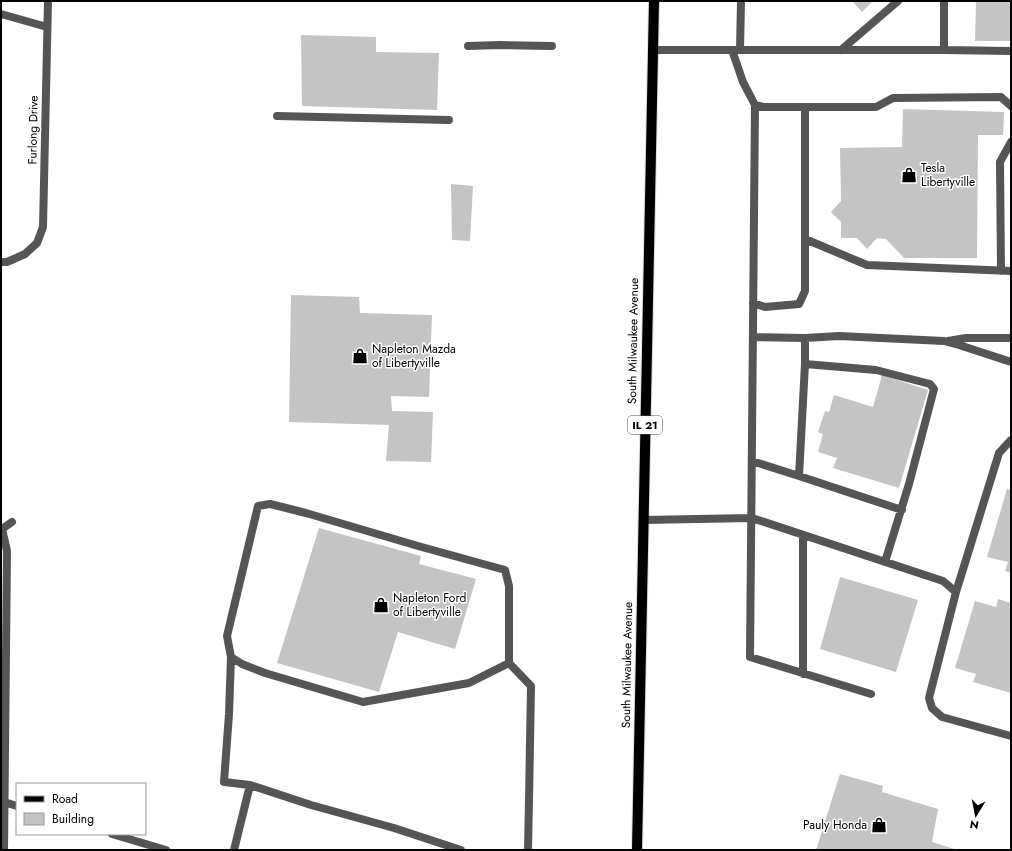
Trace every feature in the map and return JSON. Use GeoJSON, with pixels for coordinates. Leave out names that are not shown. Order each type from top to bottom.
{"type":"FeatureCollection","features":[{"type":"Feature","properties":{"kind":"main road","name":"South Milwaukee Avenue"},"geometry":{"type":"LineString","coordinates":[[636,850],[654,1]]}},
{"type":"Feature","properties":{"kind":"street","name":"Furlong Drive"},"geometry":{"type":"LineString","coordinates":[[1,262],[6,262],[25,254],[37,243],[42,227],[48,1]]}},
{"type":"Feature","properties":{"kind":"street"},"geometry":{"type":"LineString","coordinates":[[741,1],[736,50],[743,82],[755,105],[750,657],[871,694]]}},
{"type":"Feature","properties":{"kind":"street"},"geometry":{"type":"LineString","coordinates":[[841,50],[898,1]]}},
{"type":"Feature","properties":{"kind":"street"},"geometry":{"type":"LineString","coordinates":[[944,1],[944,50]]}},
{"type":"Feature","properties":{"kind":"street"},"geometry":{"type":"LineString","coordinates":[[1,14],[47,27]]}},
{"type":"Feature","properties":{"kind":"street"},"geometry":{"type":"LineString","coordinates":[[468,46],[552,46]]}},
{"type":"Feature","properties":{"kind":"street"},"geometry":{"type":"LineString","coordinates":[[653,50],[1011,51]]}},
{"type":"Feature","properties":{"kind":"street"},"geometry":{"type":"LineString","coordinates":[[755,105],[763,107],[876,107],[893,98],[1001,97],[1011,106]]}},
{"type":"Feature","properties":{"kind":"street"},"geometry":{"type":"LineString","coordinates":[[754,303],[765,307],[799,304],[805,291],[805,107]]}},
{"type":"Feature","properties":{"kind":"street"},"geometry":{"type":"LineString","coordinates":[[277,116],[449,120]]}},
{"type":"Feature","properties":{"kind":"street"},"geometry":{"type":"LineString","coordinates":[[1000,271],[1000,162],[1011,142]]}},
{"type":"Feature","properties":{"kind":"street"},"geometry":{"type":"LineString","coordinates":[[805,239],[867,265],[1011,271]]}},
{"type":"Feature","properties":{"kind":"street"},"geometry":{"type":"LineString","coordinates":[[753,336],[805,338],[839,336],[944,342],[959,345],[1011,362]]}},
{"type":"Feature","properties":{"kind":"street"},"geometry":{"type":"LineString","coordinates":[[799,476],[805,338]]}},
{"type":"Feature","properties":{"kind":"street"},"geometry":{"type":"LineString","coordinates":[[944,342],[966,338],[1011,338]]}},
{"type":"Feature","properties":{"kind":"street"},"geometry":{"type":"LineString","coordinates":[[805,364],[876,370],[930,384],[934,389],[902,510],[885,562]]}},
{"type":"Feature","properties":{"kind":"street"},"geometry":{"type":"LineString","coordinates":[[1011,440],[999,453],[956,592],[929,698],[932,708],[942,717],[1011,736]]}},
{"type":"Feature","properties":{"kind":"street"},"geometry":{"type":"LineString","coordinates":[[752,461],[902,510]]}},
{"type":"Feature","properties":{"kind":"street"},"geometry":{"type":"LineString","coordinates":[[461,850],[394,828],[311,805],[250,784],[224,782],[231,657],[227,636],[258,506],[270,504],[306,513],[505,570],[509,586],[509,663],[531,686],[528,850]]}},
{"type":"Feature","properties":{"kind":"street"},"geometry":{"type":"LineString","coordinates":[[643,520],[752,518],[943,581],[956,592]]}},
{"type":"Feature","properties":{"kind":"street"},"geometry":{"type":"LineString","coordinates":[[4,850],[3,802],[7,551],[2,529],[12,522]]}},
{"type":"Feature","properties":{"kind":"street"},"geometry":{"type":"LineString","coordinates":[[803,535],[803,674]]}},
{"type":"Feature","properties":{"kind":"street"},"geometry":{"type":"LineString","coordinates":[[231,657],[242,664],[265,673],[363,702],[470,683],[509,663]]}},
{"type":"Feature","properties":{"kind":"street"},"geometry":{"type":"LineString","coordinates":[[234,850],[250,784]]}},
{"type":"Feature","properties":{"kind":"street"},"geometry":{"type":"LineString","coordinates":[[3,802],[16,806]]}},
{"type":"Feature","properties":{"kind":"street"},"geometry":{"type":"LineString","coordinates":[[115,835],[166,850]]}},
{"type":"Feature","properties":{"kind":"building"},"geometry":{"type":"Polygon","coordinates":[[[852,1],[873,1],[862,12],[852,1]]]}},
{"type":"Feature","properties":{"kind":"building"},"geometry":{"type":"Polygon","coordinates":[[[976,1],[1011,1],[1011,41],[975,41],[976,1]]]}},
{"type":"Feature","properties":{"kind":"building"},"geometry":{"type":"Polygon","coordinates":[[[301,35],[376,37],[376,52],[439,53],[437,110],[302,106],[301,35]]]}},
{"type":"Feature","properties":{"kind":"building","name":"Tesla Libertyville"},"geometry":{"type":"Polygon","coordinates":[[[903,109],[1004,112],[1003,135],[978,135],[977,258],[904,258],[886,239],[877,238],[867,249],[857,238],[841,238],[841,222],[831,212],[841,201],[840,148],[902,147],[903,109]]]}},
{"type":"Feature","properties":{"kind":"building"},"geometry":{"type":"Polygon","coordinates":[[[451,184],[473,186],[470,241],[452,240],[451,184]]]}},
{"type":"Feature","properties":{"kind":"building","name":"Napleton Mazda of Libertyville"},"geometry":{"type":"Polygon","coordinates":[[[291,295],[359,297],[360,313],[432,315],[429,397],[391,396],[392,411],[433,412],[431,462],[386,461],[389,425],[289,422],[291,295]]]}},
{"type":"Feature","properties":{"kind":"building"},"geometry":{"type":"Polygon","coordinates":[[[882,375],[928,390],[899,488],[833,468],[837,458],[818,452],[823,434],[818,432],[825,411],[829,412],[834,395],[873,407],[882,375]]]}},
{"type":"Feature","properties":{"kind":"building"},"geometry":{"type":"Polygon","coordinates":[[[1007,489],[1011,490],[1011,573],[1005,571],[1008,562],[987,557],[1007,489]]]}},
{"type":"Feature","properties":{"kind":"building","name":"Napleton Ford of Libertyville"},"geometry":{"type":"Polygon","coordinates":[[[319,528],[421,556],[419,564],[476,579],[455,649],[398,632],[379,692],[277,663],[319,528]]]}},
{"type":"Feature","properties":{"kind":"building"},"geometry":{"type":"Polygon","coordinates":[[[840,577],[918,600],[896,672],[820,649],[840,577]]]}},
{"type":"Feature","properties":{"kind":"building"},"geometry":{"type":"Polygon","coordinates":[[[998,599],[1011,603],[1011,693],[973,682],[976,674],[955,668],[975,601],[996,607],[998,599]]]}},
{"type":"Feature","properties":{"kind":"building","name":"Pauly Honda"},"geometry":{"type":"Polygon","coordinates":[[[840,774],[883,786],[882,792],[938,809],[932,842],[958,850],[816,850],[840,774]]]}},
{"type":"Feature","properties":{"kind":"place","name":"Tesla Libertyville"},"geometry":{"type":"Point","coordinates":[909,175]}},
{"type":"Feature","properties":{"kind":"place","name":"Napleton Mazda of Libertyville"},"geometry":{"type":"Point","coordinates":[360,356]}},
{"type":"Feature","properties":{"kind":"place","name":"Napleton Ford of Libertyville"},"geometry":{"type":"Point","coordinates":[381,605]}},
{"type":"Feature","properties":{"kind":"place","name":"Pauly Honda"},"geometry":{"type":"Point","coordinates":[879,825]}}]}
